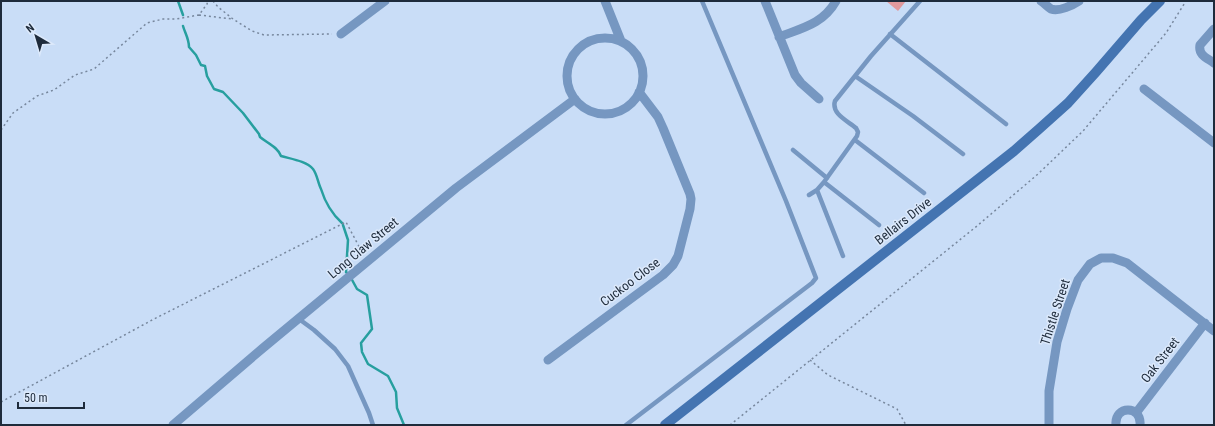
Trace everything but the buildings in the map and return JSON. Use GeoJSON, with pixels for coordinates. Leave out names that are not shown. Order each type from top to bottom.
{"type":"FeatureCollection","features":[{"type":"Feature","properties":{"kind":"street"},"geometry":{"type":"LineString","coordinates":[[341,34],[385,1]]}},
{"type":"Feature","properties":{"kind":"street"},"geometry":{"type":"LineString","coordinates":[[605,1],[621,41]]}},
{"type":"Feature","properties":{"kind":"street"},"geometry":{"type":"LineString","coordinates":[[765,1],[794,75],[819,99]]}},
{"type":"Feature","properties":{"kind":"street"},"geometry":{"type":"LineString","coordinates":[[779,37],[822,18],[832,8],[836,1]]}},
{"type":"Feature","properties":{"kind":"street"},"geometry":{"type":"LineString","coordinates":[[1041,1],[1051,9],[1055,10],[1079,1]]}},
{"type":"Feature","properties":{"kind":"street","name":"Bellairs Drive"},"geometry":{"type":"LineString","coordinates":[[1141,20],[1149,1]]}},
{"type":"Feature","properties":{"kind":"street","name":"Bellairs Drive"},"geometry":{"type":"LineString","coordinates":[[665,425],[1039,130],[1068,103],[1141,20],[1160,1]]}},
{"type":"Feature","properties":{"kind":"street"},"geometry":{"type":"LineString","coordinates":[[1214,29],[1199,48],[1203,56],[1214,63]]}},
{"type":"Feature","properties":{"kind":"street"},"geometry":{"type":"LineString","coordinates":[[609,38],[621,41],[636,54],[640,63],[642,83],[639,92],[631,102],[621,110],[608,113],[596,112],[584,108],[575,99],[569,88],[567,76],[569,63],[575,52],[584,44],[596,39],[609,38]]}},
{"type":"Feature","properties":{"kind":"street"},"geometry":{"type":"LineString","coordinates":[[1144,89],[1214,143]]}},
{"type":"Feature","properties":{"kind":"street","name":"Cuckoo Close"},"geometry":{"type":"LineString","coordinates":[[548,360],[663,274],[673,265],[678,256],[690,209],[690,194],[660,122],[651,107],[639,92]]}},
{"type":"Feature","properties":{"kind":"street","name":"Long Claw Street"},"geometry":{"type":"LineString","coordinates":[[173,425],[456,188],[575,99]]}},
{"type":"Feature","properties":{"kind":"street","name":"Thistle Street"},"geometry":{"type":"LineString","coordinates":[[1049,425],[1049,391],[1057,342],[1078,280],[1085,270],[1095,261],[1101,258],[1113,258],[1127,263],[1214,330]]}},
{"type":"Feature","properties":{"kind":"street","name":"Oak Street"},"geometry":{"type":"LineString","coordinates":[[1136,413],[1205,323]]}},
{"type":"Feature","properties":{"kind":"street"},"geometry":{"type":"LineString","coordinates":[[1116,425],[1116,420],[1120,412],[1128,410],[1136,413],[1140,419],[1140,425]]}},
{"type":"Feature","properties":{"kind":"lane"},"geometry":{"type":"LineString","coordinates":[[626,425],[812,283],[816,278],[786,201],[702,1]]}},
{"type":"Feature","properties":{"kind":"lane"},"geometry":{"type":"LineString","coordinates":[[809,195],[817,190],[824,182],[858,134],[857,129],[834,109],[835,101],[890,34],[920,1]]}},
{"type":"Feature","properties":{"kind":"lane"},"geometry":{"type":"LineString","coordinates":[[890,34],[1006,124]]}},
{"type":"Feature","properties":{"kind":"lane"},"geometry":{"type":"LineString","coordinates":[[855,76],[913,116],[964,154]]}},
{"type":"Feature","properties":{"kind":"lane"},"geometry":{"type":"LineString","coordinates":[[855,140],[924,193]]}},
{"type":"Feature","properties":{"kind":"lane"},"geometry":{"type":"LineString","coordinates":[[793,150],[827,178]]}},
{"type":"Feature","properties":{"kind":"lane"},"geometry":{"type":"LineString","coordinates":[[824,182],[879,225]]}},
{"type":"Feature","properties":{"kind":"lane"},"geometry":{"type":"LineString","coordinates":[[817,190],[843,256]]}},
{"type":"Feature","properties":{"kind":"lane"},"geometry":{"type":"LineString","coordinates":[[299,319],[335,349],[348,366],[373,425]]}},
{"type":"Feature","properties":{"kind":"path"},"geometry":{"type":"LineString","coordinates":[[199,15],[208,1]]}},
{"type":"Feature","properties":{"kind":"path"},"geometry":{"type":"LineString","coordinates":[[213,1],[233,19],[252,32],[264,35],[320,33],[341,34]]}},
{"type":"Feature","properties":{"kind":"path"},"geometry":{"type":"LineString","coordinates":[[730,425],[983,221],[1038,174],[1083,131],[1166,33],[1186,1]]}},
{"type":"Feature","properties":{"kind":"path"},"geometry":{"type":"LineString","coordinates":[[1,130],[13,114],[31,100],[37,96],[54,90],[75,75],[94,69],[147,23],[199,15],[233,19]]}},
{"type":"Feature","properties":{"kind":"path"},"geometry":{"type":"LineString","coordinates":[[1,402],[154,319],[346,222],[364,264]]}},
{"type":"Feature","properties":{"kind":"path"},"geometry":{"type":"LineString","coordinates":[[810,360],[828,376],[897,408],[906,425]]}},
{"type":"Feature","properties":{"kind":"shaded area"},"geometry":{"type":"Polygon","coordinates":[[[886,1],[906,1],[898,11],[886,1]]]}},
{"type":"Feature","properties":{"kind":"waterway"},"geometry":{"type":"LineString","coordinates":[[178,1],[183,15]]}},
{"type":"Feature","properties":{"kind":"waterway"},"geometry":{"type":"LineString","coordinates":[[183,26],[188,39],[189,47],[196,55],[201,65],[205,66],[207,76],[214,89],[223,92],[243,113],[260,137],[275,148],[281,156],[302,162],[313,169],[316,173],[327,203],[332,212],[342,223]]}},
{"type":"Feature","properties":{"kind":"waterway"},"geometry":{"type":"LineString","coordinates":[[343,225],[348,240],[346,272],[348,274]]}},
{"type":"Feature","properties":{"kind":"waterway"},"geometry":{"type":"LineString","coordinates":[[351,278],[357,289],[367,295],[372,329],[361,343],[362,352],[368,364],[388,376],[396,392],[397,408],[404,425]]}}]}
